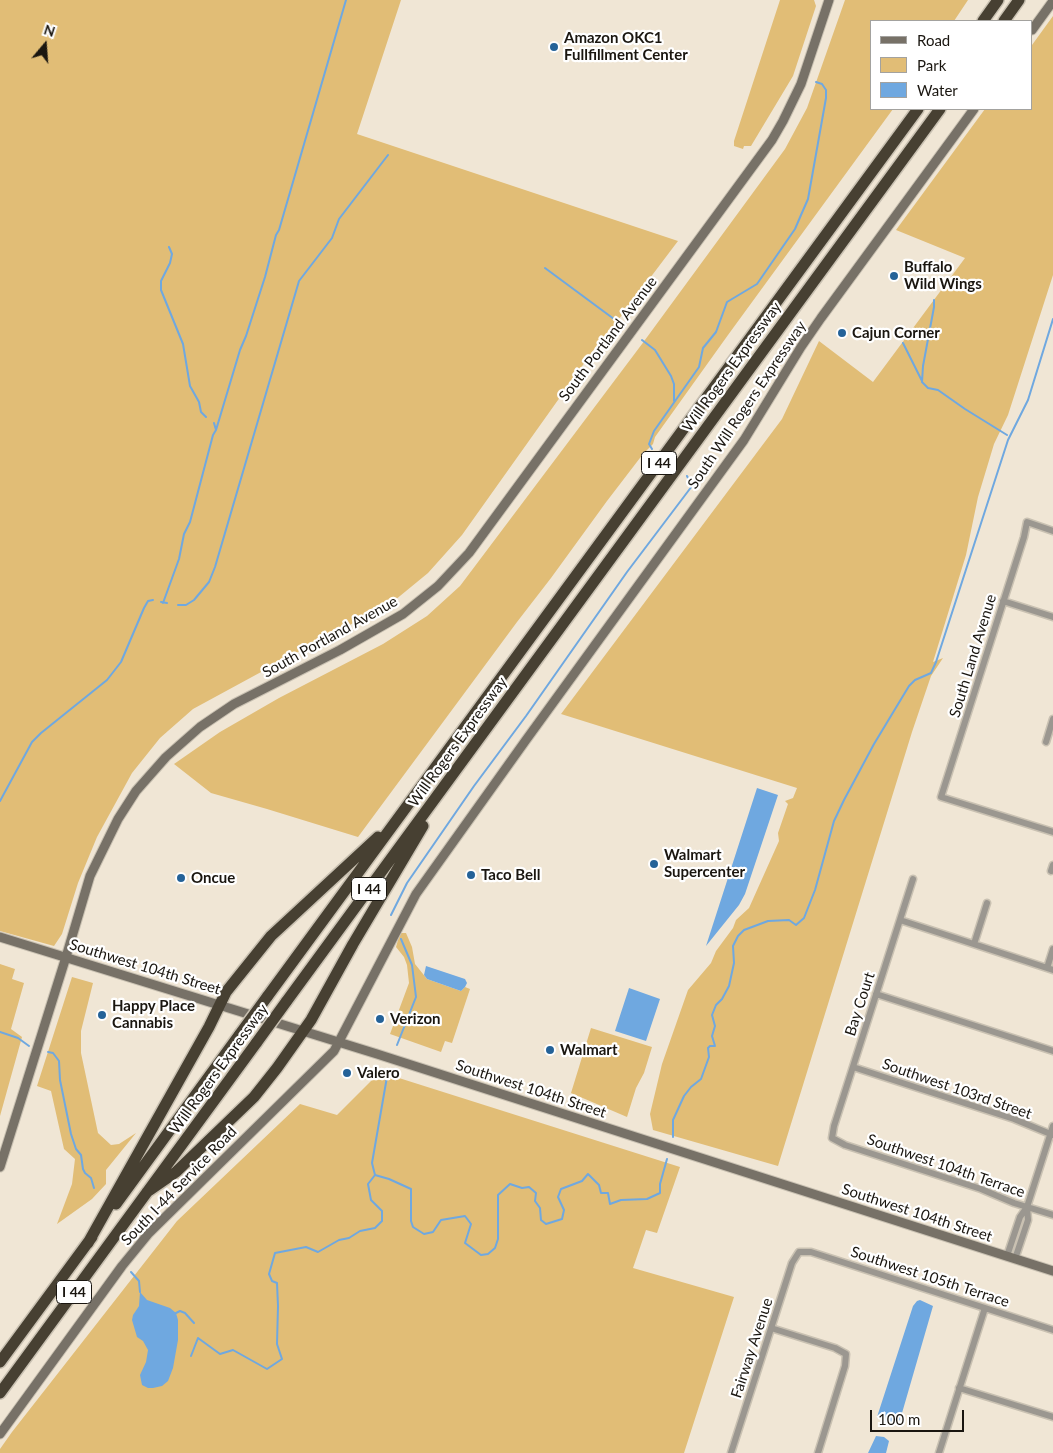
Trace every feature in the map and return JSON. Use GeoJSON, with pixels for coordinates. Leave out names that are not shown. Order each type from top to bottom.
{"type":"FeatureCollection","features":[{"type":"Feature","properties":{"kind":"highway"},"geometry":{"type":"LineString","coordinates":[[1005,20],[1019,0]]}},
{"type":"Feature","properties":{"kind":"highway"},"geometry":{"type":"LineString","coordinates":[[984,20],[995,3]]}},
{"type":"Feature","properties":{"kind":"highway","name":"Will Rogers Expressway"},"geometry":{"type":"LineString","coordinates":[[0,1362],[917,110]]}},
{"type":"Feature","properties":{"kind":"highway","name":"Will Rogers Expressway"},"geometry":{"type":"LineString","coordinates":[[0,1393],[939,110]]}},
{"type":"Feature","properties":{"kind":"highway"},"geometry":{"type":"LineString","coordinates":[[148,1192],[176,1172],[254,1097],[277,1068],[304,1031],[451,777]]}},
{"type":"Feature","properties":{"kind":"highway"},"geometry":{"type":"LineString","coordinates":[[88,1242],[200,1043],[226,992],[271,936],[399,817]]}},
{"type":"Feature","properties":{"kind":"main road","name":"South Portland Avenue"},"geometry":{"type":"LineString","coordinates":[[0,1167],[90,876],[118,819],[136,791],[166,757],[200,727],[234,704],[340,650],[403,614],[438,586],[469,553],[772,140],[801,84],[829,0]]}},
{"type":"Feature","properties":{"kind":"main road"},"geometry":{"type":"LineString","coordinates":[[1033,29],[1053,1]]}},
{"type":"Feature","properties":{"kind":"main road","name":"South Will Rogers Expressway"},"geometry":{"type":"LineString","coordinates":[[338,1042],[416,894],[744,440],[821,318],[973,110]]}},
{"type":"Feature","properties":{"kind":"main road","name":"Southwest 104th Street"},"geometry":{"type":"LineString","coordinates":[[0,937],[220,1004],[1053,1271]]}},
{"type":"Feature","properties":{"kind":"main road","name":"South I-44 Service Road"},"geometry":{"type":"LineString","coordinates":[[0,1434],[122,1266],[149,1233],[334,1051],[338,1042]]}},
{"type":"Feature","properties":{"kind":"street","name":"South Land Avenue"},"geometry":{"type":"LineString","coordinates":[[1053,530],[1027,522],[1024,537],[941,797],[1053,832]]}},
{"type":"Feature","properties":{"kind":"street"},"geometry":{"type":"LineString","coordinates":[[1003,601],[1053,617]]}},
{"type":"Feature","properties":{"kind":"street"},"geometry":{"type":"LineString","coordinates":[[1046,742],[1053,719]]}},
{"type":"Feature","properties":{"kind":"street","name":"Bay Court"},"geometry":{"type":"LineString","coordinates":[[832,1138],[834,1126],[914,879]]}},
{"type":"Feature","properties":{"kind":"street"},"geometry":{"type":"LineString","coordinates":[[974,944],[987,903]]}},
{"type":"Feature","properties":{"kind":"street"},"geometry":{"type":"LineString","coordinates":[[900,920],[1050,969],[1053,949]]}},
{"type":"Feature","properties":{"kind":"street"},"geometry":{"type":"LineString","coordinates":[[876,994],[1053,1051]]}},
{"type":"Feature","properties":{"kind":"street","name":"Southwest 103rd Street"},"geometry":{"type":"LineString","coordinates":[[853,1067],[1014,1119],[1052,1135]]}},
{"type":"Feature","properties":{"kind":"street"},"geometry":{"type":"LineString","coordinates":[[1011,1257],[1020,1217],[1027,1207],[1052,1135],[1053,1126]]}},
{"type":"Feature","properties":{"kind":"street","name":"Southwest 104th Terrace"},"geometry":{"type":"LineString","coordinates":[[832,1138],[845,1145],[990,1192],[1053,1215]]}},
{"type":"Feature","properties":{"kind":"street","name":"Southwest 105th Terrace"},"geometry":{"type":"LineString","coordinates":[[799,1252],[811,1252],[1053,1330]]}},
{"type":"Feature","properties":{"kind":"street","name":"Fairway Avenue"},"geometry":{"type":"LineString","coordinates":[[731,1453],[792,1263],[799,1252]]}},
{"type":"Feature","properties":{"kind":"street"},"geometry":{"type":"LineString","coordinates":[[939,1453],[985,1308]]}},
{"type":"Feature","properties":{"kind":"street"},"geometry":{"type":"LineString","coordinates":[[771,1328],[835,1348],[846,1354],[845,1366],[818,1453]]}},
{"type":"Feature","properties":{"kind":"street"},"geometry":{"type":"LineString","coordinates":[[959,1388],[1053,1418]]}},
{"type":"Feature","properties":{"kind":"green space"},"geometry":{"type":"Polygon","coordinates":[[[0,0],[401,0],[357,134],[678,241],[597,348],[595,348],[462,535],[428,573],[389,605],[193,709],[160,738],[132,773],[97,837],[78,883],[62,934],[54,946],[0,931],[0,0]]]}},
{"type":"Feature","properties":{"kind":"green space"},"geometry":{"type":"Polygon","coordinates":[[[780,0],[814,0],[816,6],[793,76],[751,146],[744,146],[743,149],[734,146],[734,141],[780,0]]]}},
{"type":"Feature","properties":{"kind":"green space"},"geometry":{"type":"Polygon","coordinates":[[[845,0],[968,0],[955,20],[870,20],[870,110],[892,110],[728,335],[655,437],[653,444],[643,454],[607,501],[358,837],[211,793],[174,764],[220,732],[279,698],[383,644],[427,616],[460,586],[642,344],[785,149],[807,108],[845,0]]]}},
{"type":"Feature","properties":{"kind":"green space"},"geometry":{"type":"Polygon","coordinates":[[[1053,16],[1053,275],[1008,415],[994,444],[978,497],[966,555],[933,662],[943,658],[931,676],[912,732],[778,1166],[653,1130],[650,1114],[662,1064],[688,990],[711,963],[716,951],[733,928],[736,920],[749,908],[779,841],[778,833],[788,804],[785,801],[793,798],[797,788],[561,714],[782,419],[819,341],[873,382],[965,258],[896,230],[984,110],[1033,110],[1033,44],[1053,16]]]}},
{"type":"Feature","properties":{"kind":"green space"},"geometry":{"type":"Polygon","coordinates":[[[400,933],[406,933],[412,947],[415,964],[427,979],[461,991],[465,987],[470,989],[452,1043],[445,1041],[441,1052],[390,1034],[409,983],[407,965],[404,957],[396,947],[400,933]]]}},
{"type":"Feature","properties":{"kind":"green space"},"geometry":{"type":"Polygon","coordinates":[[[0,964],[15,969],[12,979],[24,983],[11,1029],[22,1037],[0,1116],[0,964]]]}},
{"type":"Feature","properties":{"kind":"green space"},"geometry":{"type":"Polygon","coordinates":[[[72,977],[93,983],[81,1031],[81,1053],[98,1133],[111,1145],[119,1144],[136,1133],[106,1170],[106,1184],[92,1199],[57,1224],[72,1184],[75,1159],[64,1149],[51,1091],[37,1086],[72,977]]]}},
{"type":"Feature","properties":{"kind":"green space"},"geometry":{"type":"Polygon","coordinates":[[[591,1028],[652,1047],[627,1117],[571,1093],[591,1028]]]}},
{"type":"Feature","properties":{"kind":"green space"},"geometry":{"type":"Polygon","coordinates":[[[380,1072],[680,1167],[657,1233],[646,1230],[633,1268],[734,1297],[684,1453],[0,1453],[0,1449],[12,1432],[177,1221],[300,1104],[337,1115],[380,1072]]]}},
{"type":"Feature","properties":{"kind":"water"},"geometry":{"type":"Polygon","coordinates":[[[757,788],[778,795],[745,894],[739,905],[706,946],[757,788]]]}},
{"type":"Feature","properties":{"kind":"water"},"geometry":{"type":"Polygon","coordinates":[[[426,966],[465,979],[467,983],[461,991],[427,979],[424,975],[426,966]]]}},
{"type":"Feature","properties":{"kind":"water"},"geometry":{"type":"Polygon","coordinates":[[[629,988],[660,999],[646,1041],[615,1031],[629,988]]]}},
{"type":"Feature","properties":{"kind":"water"},"geometry":{"type":"Polygon","coordinates":[[[140,1292],[147,1300],[170,1308],[176,1313],[178,1320],[178,1340],[173,1368],[168,1381],[162,1386],[153,1388],[142,1385],[140,1375],[146,1362],[148,1350],[143,1341],[137,1337],[132,1320],[139,1306],[140,1292]]]}},
{"type":"Feature","properties":{"kind":"water"},"geometry":{"type":"Polygon","coordinates":[[[920,1300],[933,1306],[900,1420],[895,1423],[888,1423],[877,1417],[913,1306],[920,1300]]]}},
{"type":"Feature","properties":{"kind":"water"},"geometry":{"type":"Polygon","coordinates":[[[876,1436],[884,1437],[889,1441],[886,1453],[868,1453],[876,1436]]]}},
{"type":"Feature","properties":{"kind":"waterway"},"geometry":{"type":"LineString","coordinates":[[216,430],[240,350],[265,277],[346,0]]}},
{"type":"Feature","properties":{"kind":"waterway"},"geometry":{"type":"LineString","coordinates":[[652,449],[649,444],[654,431],[699,367],[703,348],[716,332],[727,302],[757,284],[795,229],[808,199],[826,98],[826,90],[822,84],[816,82]]}},
{"type":"Feature","properties":{"kind":"waterway"},"geometry":{"type":"LineString","coordinates":[[178,605],[186,605],[194,600],[209,582],[215,567],[299,281],[332,238],[339,219],[388,155]]}},
{"type":"Feature","properties":{"kind":"waterway"},"geometry":{"type":"LineString","coordinates":[[169,247],[172,254],[170,263],[161,281],[161,290],[183,344],[190,386],[199,402],[201,412],[206,417]]}},
{"type":"Feature","properties":{"kind":"waterway"},"geometry":{"type":"LineString","coordinates":[[545,268],[618,322]]}},
{"type":"Feature","properties":{"kind":"waterway"},"geometry":{"type":"LineString","coordinates":[[934,300],[922,382],[928,388],[938,390],[1007,435]]}},
{"type":"Feature","properties":{"kind":"waterway"},"geometry":{"type":"LineString","coordinates":[[673,1137],[673,1120],[684,1096],[701,1079],[709,1057],[708,1048],[715,1046],[712,1036],[715,1026],[712,1015],[716,1005],[722,999],[729,986],[734,963],[733,946],[738,936],[744,930],[768,921],[789,920],[796,925],[804,918],[815,890],[834,821],[844,800],[874,744],[909,686],[915,680],[931,673],[1008,440],[1028,400],[1053,319]]}},
{"type":"Feature","properties":{"kind":"waterway"},"geometry":{"type":"LineString","coordinates":[[642,340],[655,350],[671,376],[674,384],[674,401]]}},
{"type":"Feature","properties":{"kind":"waterway"},"geometry":{"type":"LineString","coordinates":[[903,343],[922,381]]}},
{"type":"Feature","properties":{"kind":"waterway"},"geometry":{"type":"LineString","coordinates":[[163,603],[179,559],[184,534],[190,522],[213,435],[216,430],[214,423]]}},
{"type":"Feature","properties":{"kind":"waterway"},"geometry":{"type":"LineString","coordinates":[[391,915],[407,883],[474,786],[526,716],[627,572],[692,486],[687,476]]}},
{"type":"Feature","properties":{"kind":"waterway"},"geometry":{"type":"LineString","coordinates":[[0,801],[32,742],[107,680],[121,662],[144,608],[148,601],[153,600]]}},
{"type":"Feature","properties":{"kind":"waterway"},"geometry":{"type":"LineString","coordinates":[[161,602],[167,603]]}},
{"type":"Feature","properties":{"kind":"waterway"},"geometry":{"type":"LineString","coordinates":[[397,1045],[416,997],[412,965],[401,939]]}},
{"type":"Feature","properties":{"kind":"waterway"},"geometry":{"type":"LineString","coordinates":[[0,1032],[18,1038],[29,1046]]}},
{"type":"Feature","properties":{"kind":"waterway"},"geometry":{"type":"LineString","coordinates":[[48,1052],[53,1053],[59,1061],[60,1080],[71,1134],[76,1149],[81,1155],[83,1169],[91,1178],[94,1188]]}},
{"type":"Feature","properties":{"kind":"waterway"},"geometry":{"type":"LineString","coordinates":[[191,1356],[198,1338],[220,1354],[233,1350],[267,1369],[282,1359],[277,1344],[277,1283],[272,1281],[269,1274],[275,1253],[306,1247],[318,1252],[360,1231],[375,1228],[382,1221],[382,1211],[371,1200],[368,1184],[375,1175],[372,1163],[388,1071]]}},
{"type":"Feature","properties":{"kind":"waterway"},"geometry":{"type":"LineString","coordinates":[[375,1175],[411,1189],[411,1221],[413,1227],[424,1234],[433,1232],[441,1220],[465,1216],[471,1224],[465,1243],[481,1255],[488,1254],[495,1248],[498,1239],[498,1195],[510,1184],[522,1188],[529,1187],[536,1193],[535,1201],[540,1208],[541,1220],[546,1224],[562,1219],[564,1210],[558,1197],[561,1189],[582,1181],[588,1174],[599,1185],[601,1193],[608,1193],[610,1204],[621,1200],[647,1199],[660,1193],[660,1184],[667,1159]]}},
{"type":"Feature","properties":{"kind":"waterway"},"geometry":{"type":"LineString","coordinates":[[131,1272],[139,1281],[140,1292]]}},
{"type":"Feature","properties":{"kind":"waterway"},"geometry":{"type":"LineString","coordinates":[[176,1313],[180,1311],[185,1313],[194,1323]]}},
{"type":"Feature","properties":{"kind":"place","name":"Amazon OKC1 Fullfillment Center"},"geometry":{"type":"Point","coordinates":[554,47]}},
{"type":"Feature","properties":{"kind":"place","name":"Buffalo Wild Wings"},"geometry":{"type":"Point","coordinates":[894,276]}},
{"type":"Feature","properties":{"kind":"place","name":"Cajun Corner"},"geometry":{"type":"Point","coordinates":[842,333]}},
{"type":"Feature","properties":{"kind":"place","name":"Walmart Supercenter"},"geometry":{"type":"Point","coordinates":[654,864]}},
{"type":"Feature","properties":{"kind":"place","name":"Taco Bell"},"geometry":{"type":"Point","coordinates":[471,875]}},
{"type":"Feature","properties":{"kind":"place","name":"Oncue"},"geometry":{"type":"Point","coordinates":[181,878]}},
{"type":"Feature","properties":{"kind":"place","name":"Happy Place Cannabis"},"geometry":{"type":"Point","coordinates":[102,1015]}},
{"type":"Feature","properties":{"kind":"place","name":"Verizon"},"geometry":{"type":"Point","coordinates":[380,1019]}},
{"type":"Feature","properties":{"kind":"place","name":"Walmart"},"geometry":{"type":"Point","coordinates":[550,1050]}},
{"type":"Feature","properties":{"kind":"place","name":"Valero"},"geometry":{"type":"Point","coordinates":[347,1073]}}]}
